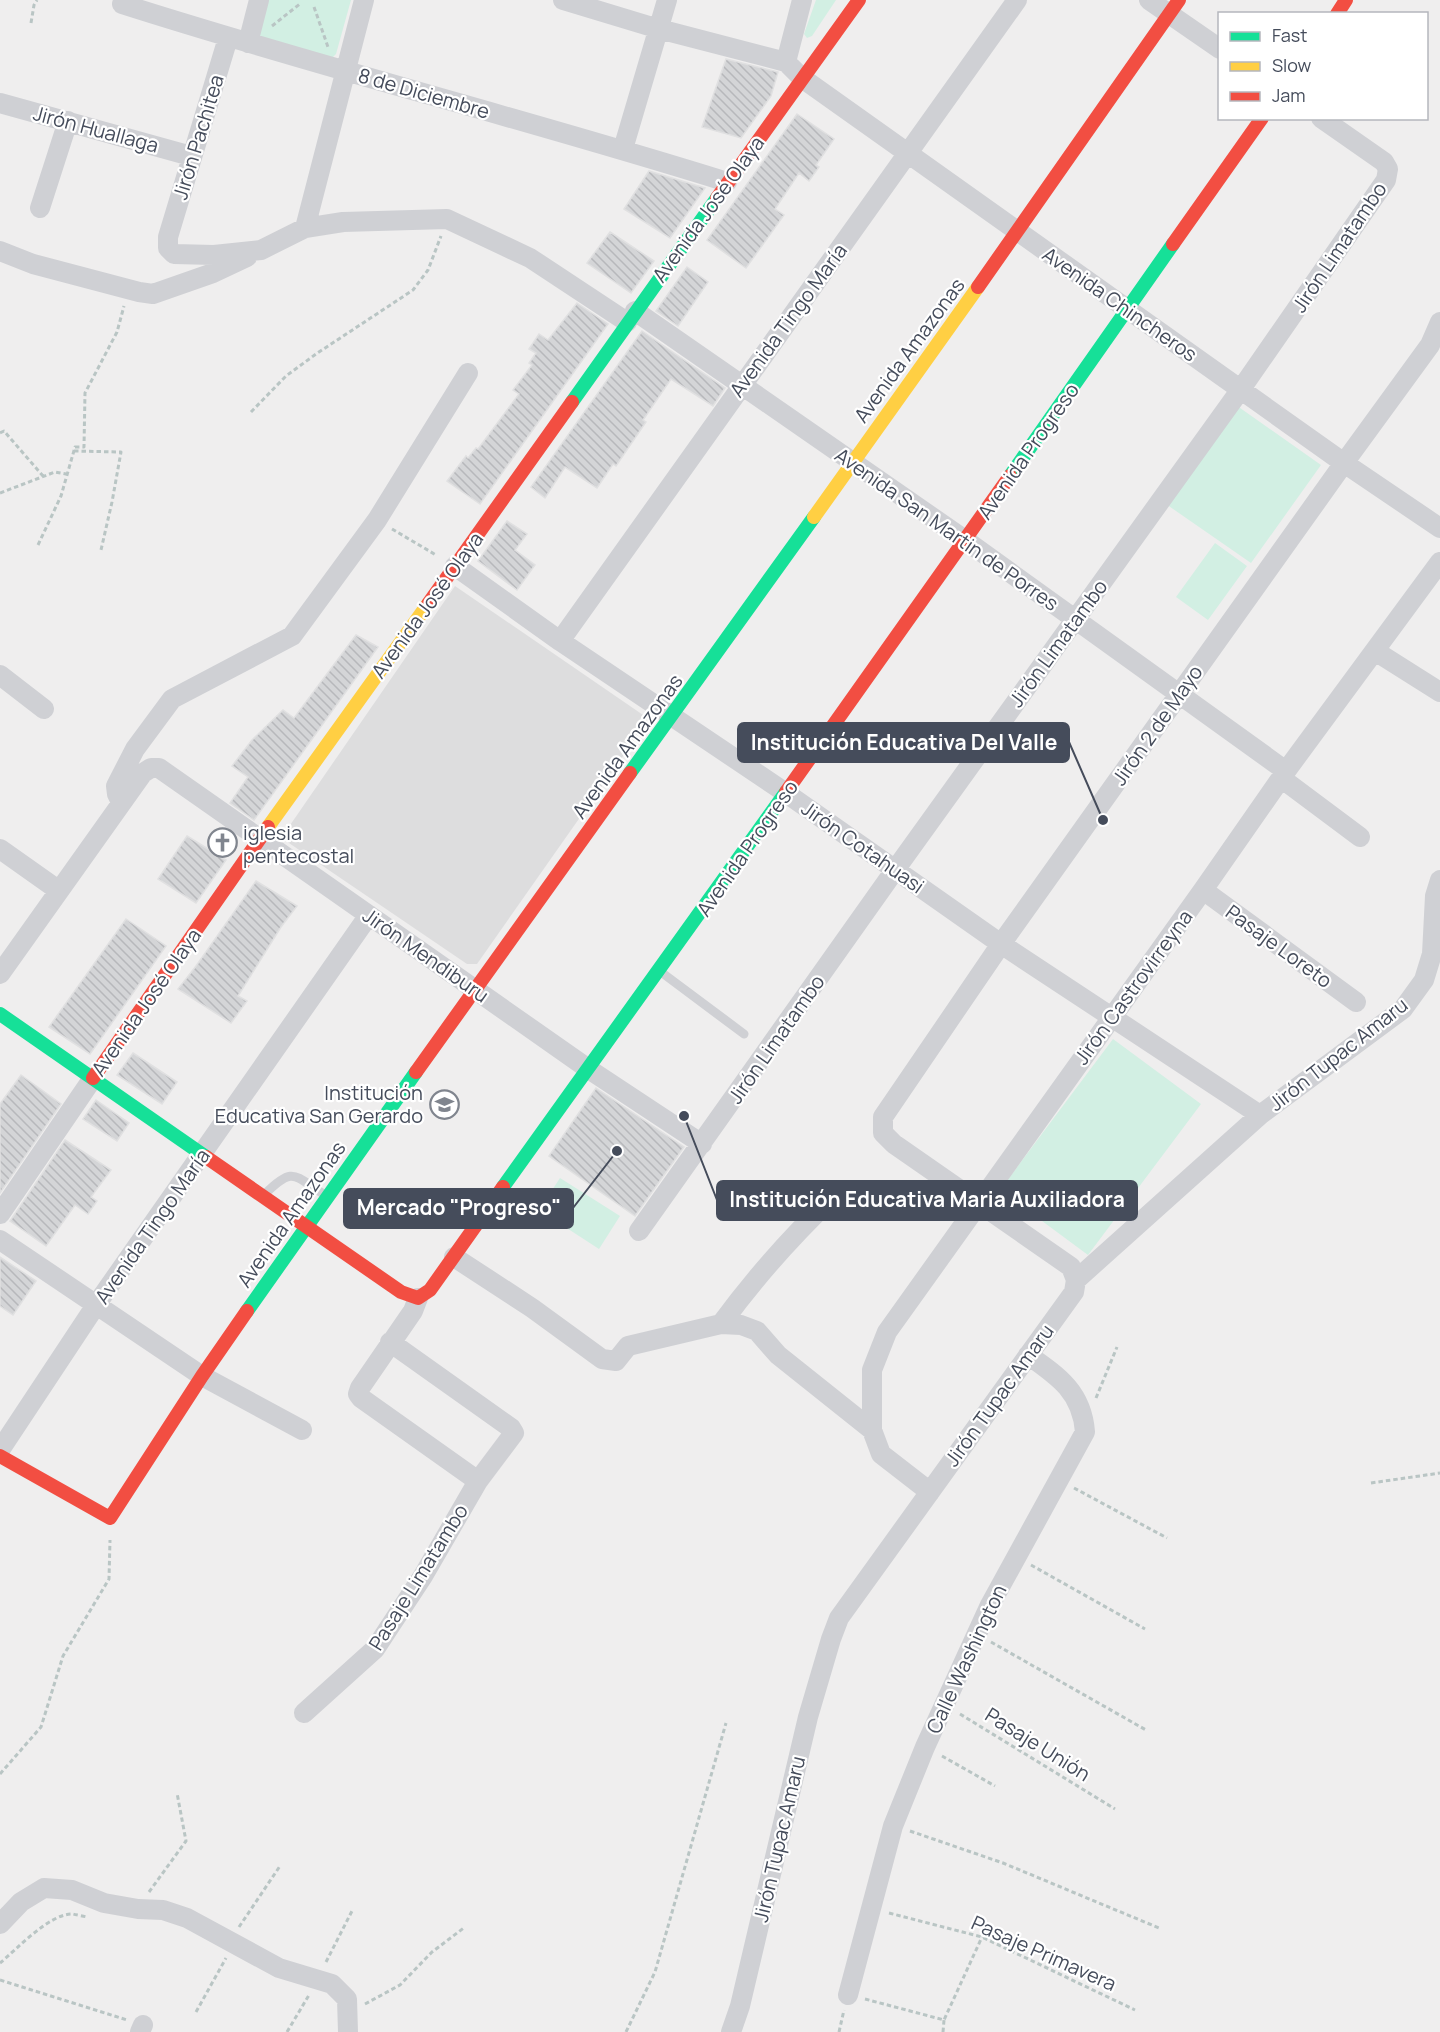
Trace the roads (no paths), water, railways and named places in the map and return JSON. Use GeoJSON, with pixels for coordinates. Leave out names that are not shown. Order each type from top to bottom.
{"type":"FeatureCollection","features":[{"type":"Feature","properties":{"kind":"street"},"geometry":{"type":"LineString","coordinates":[[248,43],[259,0]]}},
{"type":"Feature","properties":{"kind":"street"},"geometry":{"type":"LineString","coordinates":[[0,251],[33,264],[153,294],[213,273],[305,228],[364,0]]}},
{"type":"Feature","properties":{"kind":"street"},"geometry":{"type":"LineString","coordinates":[[563,0],[659,29],[786,62],[802,0]]}},
{"type":"Feature","properties":{"kind":"street"},"geometry":{"type":"LineString","coordinates":[[622,149],[667,0]]}},
{"type":"Feature","properties":{"kind":"street","name":"Avenida José Olaya"},"geometry":{"type":"LineString","coordinates":[[0,1214],[260,839],[455,566],[638,321],[727,182],[859,0]]}},
{"type":"Feature","properties":{"kind":"street","name":"Avenida Tingo María"},"geometry":{"type":"LineString","coordinates":[[560,641],[730,386],[908,153],[1017,0]]}},
{"type":"Feature","properties":{"kind":"street"},"geometry":{"type":"LineString","coordinates":[[1149,0],[1174,7],[1218,47]]}},
{"type":"Feature","properties":{"kind":"street","name":"8 de Diciembre"},"geometry":{"type":"LineString","coordinates":[[122,4],[228,38],[622,149],[727,182]]}},
{"type":"Feature","properties":{"kind":"street","name":"Avenida Amazonas"},"geometry":{"type":"LineString","coordinates":[[0,1456],[110,1518],[202,1376],[327,1196],[1018,231],[1174,7]]}},
{"type":"Feature","properties":{"kind":"street","name":"Jirón Pachitea"},"geometry":{"type":"LineString","coordinates":[[228,38],[191,156],[168,237],[168,248],[174,254],[214,255],[261,250]]}},
{"type":"Feature","properties":{"kind":"street","name":"Avenida Chincheros"},"geometry":{"type":"LineString","coordinates":[[786,62],[802,78],[1344,463],[1440,528]]}},
{"type":"Feature","properties":{"kind":"street","name":"Jirón Huallaga"},"geometry":{"type":"LineString","coordinates":[[0,103],[191,156]]}},
{"type":"Feature","properties":{"kind":"street","name":"Avenida Progreso"},"geometry":{"type":"LineString","coordinates":[[478,1481],[361,1398],[358,1394],[360,1388],[413,1311],[418,1298],[430,1290],[587,1068],[659,971],[1261,120]]}},
{"type":"Feature","properties":{"kind":"street","name":"Jirón Limatambo"},"geometry":{"type":"LineString","coordinates":[[639,1231],[1241,389],[1386,180],[1388,170],[1384,162],[1324,120]]}},
{"type":"Feature","properties":{"kind":"street"},"geometry":{"type":"LineString","coordinates":[[40,208],[68,121]]}},
{"type":"Feature","properties":{"kind":"street","name":"Avenida San Martin de Porres"},"geometry":{"type":"LineString","coordinates":[[305,228],[343,222],[447,219],[530,258],[638,321],[730,386],[853,461],[1179,694],[1284,774],[1360,837]]}},
{"type":"Feature","properties":{"kind":"street","name":"Jirón 2 de Mayo"},"geometry":{"type":"LineString","coordinates":[[979,1204],[894,1144],[882,1133],[883,1117],[1001,944],[1430,345],[1440,322]]}},
{"type":"Feature","properties":{"kind":"street"},"geometry":{"type":"LineString","coordinates":[[0,974],[121,802],[116,786],[135,749],[168,702],[287,641],[292,636],[377,520],[468,373]]}},
{"type":"Feature","properties":{"kind":"street","name":"Jirón Castrovirreyna"},"geometry":{"type":"LineString","coordinates":[[872,1430],[872,1370],[887,1332],[1284,774],[1440,562]]}},
{"type":"Feature","properties":{"kind":"street","name":"Jirón Cotahuasi"},"geometry":{"type":"LineString","coordinates":[[455,566],[560,641],[786,793],[1001,944],[1260,1114]]}},
{"type":"Feature","properties":{"kind":"street"},"geometry":{"type":"LineString","coordinates":[[1375,651],[1440,692]]}},
{"type":"Feature","properties":{"kind":"street"},"geometry":{"type":"LineString","coordinates":[[0,675],[44,709]]}},
{"type":"Feature","properties":{"kind":"street","name":"Jirón Mendiburu"},"geometry":{"type":"LineString","coordinates":[[121,802],[143,773],[151,768],[159,768],[587,1068],[702,1144]]}},
{"type":"Feature","properties":{"kind":"street"},"geometry":{"type":"LineString","coordinates":[[0,849],[58,890]]}},
{"type":"Feature","properties":{"kind":"street","name":"Jirón Tupac Amaru"},"geometry":{"type":"LineString","coordinates":[[731,2032],[740,2006],[808,1717],[839,1618],[1074,1292],[1076,1280],[1260,1114],[1403,1009],[1424,980],[1430,963],[1435,896],[1440,880]]}},
{"type":"Feature","properties":{"kind":"street","name":"Pasaje Loreto"},"geometry":{"type":"LineString","coordinates":[[1203,890],[1356,1002]]}},
{"type":"Feature","properties":{"kind":"street","name":"Avenida Tingo María"},"geometry":{"type":"LineString","coordinates":[[0,1450],[96,1305],[369,915]]}},
{"type":"Feature","properties":{"kind":"street"},"geometry":{"type":"LineString","coordinates":[[0,1014],[401,1292],[418,1298]]}},
{"type":"Feature","properties":{"kind":"street"},"geometry":{"type":"LineString","coordinates":[[721,1324],[794,1236],[832,1197]]}},
{"type":"Feature","properties":{"kind":"street"},"geometry":{"type":"LineString","coordinates":[[979,1204],[1071,1267],[1076,1280]]}},
{"type":"Feature","properties":{"kind":"street"},"geometry":{"type":"LineString","coordinates":[[0,1240],[202,1376],[302,1430]]}},
{"type":"Feature","properties":{"kind":"street"},"geometry":{"type":"LineString","coordinates":[[454,1257],[532,1308],[602,1359],[616,1361],[628,1346],[721,1324],[741,1324],[757,1331],[778,1355],[872,1430],[881,1454],[930,1492]]}},
{"type":"Feature","properties":{"kind":"street","name":"Pasaje Limatambo"},"geometry":{"type":"LineString","coordinates":[[304,1713],[375,1649],[423,1576],[478,1481],[514,1433],[511,1428],[390,1342]]}},
{"type":"Feature","properties":{"kind":"street","name":"Calle Washington"},"geometry":{"type":"LineString","coordinates":[[848,1995],[893,1826],[925,1747],[975,1634],[1085,1432],[1082,1410],[1062,1379],[1028,1355]]}},
{"type":"Feature","properties":{"kind":"street"},"geometry":{"type":"LineString","coordinates":[[0,1924],[21,1902],[44,1888],[72,1890],[104,1903],[138,1909],[164,1910],[187,1918],[279,1968],[332,1984],[347,1999],[348,2032]]}},
{"type":"Feature","properties":{"kind":"lane"},"geometry":{"type":"LineString","coordinates":[[659,971],[744,1034]]}},
{"type":"Feature","properties":{"kind":"lane"},"geometry":{"type":"LineString","coordinates":[[263,1196],[279,1180],[293,1175],[327,1196]]}},
{"type":"Feature","properties":{"kind":"place","name":"Institución Educativa Del Valle"},"geometry":{"type":"Point","coordinates":[1103,820]}},
{"type":"Feature","properties":{"kind":"place","name":"iglesia pentecostal"},"geometry":{"type":"Point","coordinates":[222,843]}},
{"type":"Feature","properties":{"kind":"place","name":"Institución Educativa San Gerardo"},"geometry":{"type":"Point","coordinates":[444,1104]}},
{"type":"Feature","properties":{"kind":"place","name":"Institución Educativa Maria Auxiliadora"},"geometry":{"type":"Point","coordinates":[684,1116]}},
{"type":"Feature","properties":{"kind":"place","name":"Mercado \"Progreso\""},"geometry":{"type":"Point","coordinates":[617,1151]}}]}
